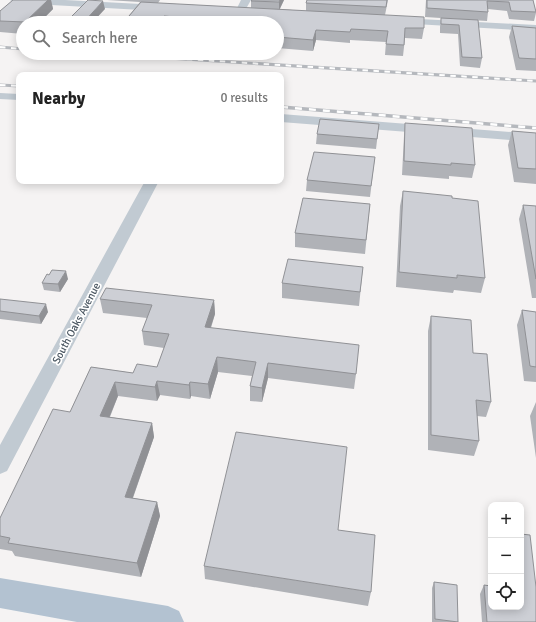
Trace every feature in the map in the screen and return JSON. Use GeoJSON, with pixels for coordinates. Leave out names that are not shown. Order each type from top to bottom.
{"type":"FeatureCollection","features":[{"type":"Feature","properties":{"kind":"main road"},"geometry":{"type":"LineString","coordinates":[[0,593],[168,622]]}},
{"type":"Feature","properties":{"kind":"street"},"geometry":{"type":"LineString","coordinates":[[15,0],[170,9]]}},
{"type":"Feature","properties":{"kind":"street"},"geometry":{"type":"LineString","coordinates":[[246,0],[237,12],[252,13]]}},
{"type":"Feature","properties":{"kind":"street"},"geometry":{"type":"LineString","coordinates":[[393,21],[536,28]]}},
{"type":"Feature","properties":{"kind":"street"},"geometry":{"type":"LineString","coordinates":[[0,96],[16,97]]}},
{"type":"Feature","properties":{"kind":"street"},"geometry":{"type":"LineString","coordinates":[[284,118],[536,138]]}},
{"type":"Feature","properties":{"kind":"street","name":"South Oaks Avenue"},"geometry":{"type":"LineString","coordinates":[[0,465],[150,184]]}},
{"type":"Feature","properties":{"kind":"building"},"geometry":{"type":"Polygon","coordinates":[[[13,0],[48,0],[31,16],[16,16],[16,22],[0,21],[0,11],[13,0]]]}},
{"type":"Feature","properties":{"kind":"building"},"geometry":{"type":"Polygon","coordinates":[[[88,0],[103,1],[89,16],[72,16],[88,0]]]}},
{"type":"Feature","properties":{"kind":"building"},"geometry":{"type":"Polygon","coordinates":[[[280,0],[279,2],[251,1],[280,0]]]}},
{"type":"Feature","properties":{"kind":"building"},"geometry":{"type":"Polygon","coordinates":[[[307,0],[387,0],[386,7],[306,3],[307,0]]]}},
{"type":"Feature","properties":{"kind":"building"},"geometry":{"type":"Polygon","coordinates":[[[427,0],[533,0],[536,12],[511,11],[509,2],[487,1],[488,12],[427,8],[427,0]]]}},
{"type":"Feature","properties":{"kind":"building"},"geometry":{"type":"Polygon","coordinates":[[[141,2],[424,17],[424,28],[405,28],[404,45],[386,44],[388,31],[351,29],[350,32],[316,30],[313,40],[284,38],[284,16],[129,16],[141,2]]]}},
{"type":"Feature","properties":{"kind":"building"},"geometry":{"type":"Polygon","coordinates":[[[441,18],[478,20],[482,58],[462,57],[459,25],[441,24],[441,18]]]}},
{"type":"Feature","properties":{"kind":"building"},"geometry":{"type":"Polygon","coordinates":[[[512,26],[536,28],[536,59],[519,58],[512,26]]]}},
{"type":"Feature","properties":{"kind":"building"},"geometry":{"type":"Polygon","coordinates":[[[320,119],[379,124],[377,139],[317,134],[320,119]]]}},
{"type":"Feature","properties":{"kind":"building"},"geometry":{"type":"Polygon","coordinates":[[[405,123],[472,128],[475,165],[451,163],[451,165],[404,161],[405,123]]]}},
{"type":"Feature","properties":{"kind":"building"},"geometry":{"type":"Polygon","coordinates":[[[512,131],[536,133],[536,169],[518,168],[512,131]]]}},
{"type":"Feature","properties":{"kind":"building"},"geometry":{"type":"Polygon","coordinates":[[[314,152],[375,157],[371,186],[307,180],[314,152]]]}},
{"type":"Feature","properties":{"kind":"building"},"geometry":{"type":"Polygon","coordinates":[[[403,191],[452,196],[452,198],[478,201],[485,278],[457,275],[457,278],[399,272],[403,191]]]}},
{"type":"Feature","properties":{"kind":"building"},"geometry":{"type":"Polygon","coordinates":[[[303,198],[370,204],[366,240],[295,233],[303,198]]]}},
{"type":"Feature","properties":{"kind":"building"},"geometry":{"type":"Polygon","coordinates":[[[523,205],[536,206],[536,279],[523,205]]]}},
{"type":"Feature","properties":{"kind":"building"},"geometry":{"type":"Polygon","coordinates":[[[288,259],[363,267],[360,292],[282,283],[288,259]]]}},
{"type":"Feature","properties":{"kind":"building"},"geometry":{"type":"Polygon","coordinates":[[[52,270],[66,271],[58,284],[42,283],[47,274],[49,275],[52,270]]]}},
{"type":"Feature","properties":{"kind":"building"},"geometry":{"type":"Polygon","coordinates":[[[106,288],[214,300],[205,327],[359,345],[356,374],[268,363],[262,388],[250,386],[256,362],[217,357],[208,384],[190,382],[189,385],[157,381],[155,387],[115,382],[100,416],[152,423],[125,497],[157,502],[137,563],[8,543],[10,538],[0,536],[0,518],[53,409],[70,412],[91,367],[133,373],[137,364],[157,367],[169,334],[142,331],[152,305],[100,299],[106,288]]]}},
{"type":"Feature","properties":{"kind":"building"},"geometry":{"type":"Polygon","coordinates":[[[0,299],[46,304],[39,316],[0,311],[0,299]]]}},
{"type":"Feature","properties":{"kind":"building"},"geometry":{"type":"Polygon","coordinates":[[[522,310],[536,312],[536,367],[530,366],[522,310]]]}},
{"type":"Feature","properties":{"kind":"building"},"geometry":{"type":"Polygon","coordinates":[[[431,316],[471,320],[473,353],[487,354],[491,402],[476,400],[479,441],[431,435],[431,316]]]}},
{"type":"Feature","properties":{"kind":"building"},"geometry":{"type":"Polygon","coordinates":[[[236,432],[347,447],[338,530],[375,535],[371,592],[204,566],[236,432]]]}},
{"type":"Feature","properties":{"kind":"building"},"geometry":{"type":"Polygon","coordinates":[[[524,534],[530,535],[536,587],[536,622],[487,622],[484,585],[488,586],[488,610],[524,610],[524,534]]]}},
{"type":"Feature","properties":{"kind":"building"},"geometry":{"type":"Polygon","coordinates":[[[434,582],[457,585],[458,622],[435,619],[434,582]]]}},
{"type":"Feature","properties":{"kind":"railway"},"geometry":{"type":"LineString","coordinates":[[0,47],[16,48]]}},
{"type":"Feature","properties":{"kind":"railway"},"geometry":{"type":"LineString","coordinates":[[200,60],[536,81]]}},
{"type":"Feature","properties":{"kind":"railway"},"geometry":{"type":"LineString","coordinates":[[0,85],[16,86]]}},
{"type":"Feature","properties":{"kind":"railway"},"geometry":{"type":"LineString","coordinates":[[284,107],[536,128]]}}]}
